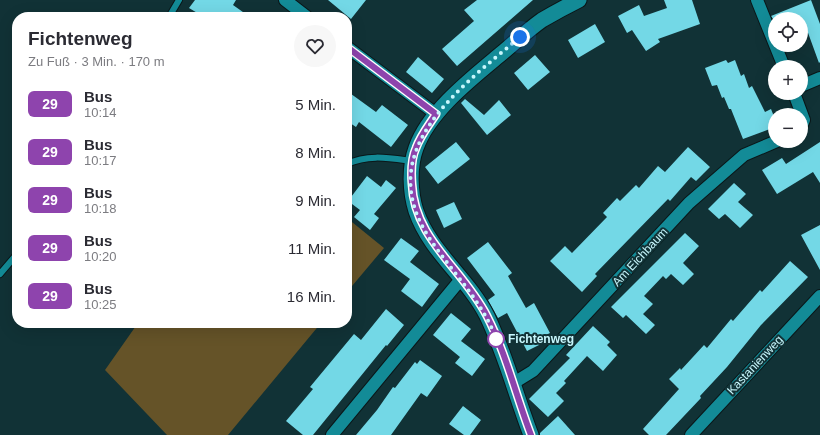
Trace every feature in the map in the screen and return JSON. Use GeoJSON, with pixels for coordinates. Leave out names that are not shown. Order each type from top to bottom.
{"type":"FeatureCollection","features":[{"type":"Feature","properties":{"kind":"street"},"geometry":{"type":"LineString","coordinates":[[285,0],[301,12]]}},
{"type":"Feature","properties":{"kind":"street"},"geometry":{"type":"LineString","coordinates":[[531,435],[486,314],[432,241],[416,211],[412,193],[412,161],[416,147],[436,114],[484,67],[542,20],[579,0]]}},
{"type":"Feature","properties":{"kind":"street"},"geometry":{"type":"LineString","coordinates":[[757,0],[781,60]]}},
{"type":"Feature","properties":{"kind":"street"},"geometry":{"type":"LineString","coordinates":[[352,51],[436,114]]}},
{"type":"Feature","properties":{"kind":"street"},"geometry":{"type":"LineString","coordinates":[[808,83],[820,78]]}},
{"type":"Feature","properties":{"kind":"street","name":"Am Eichbaum"},"geometry":{"type":"LineString","coordinates":[[512,384],[533,371],[689,203],[744,155],[768,144]]}},
{"type":"Feature","properties":{"kind":"street"},"geometry":{"type":"LineString","coordinates":[[332,435],[461,279]]}},
{"type":"Feature","properties":{"kind":"street","name":"Kastanienweg"},"geometry":{"type":"LineString","coordinates":[[691,435],[820,296]]}},
{"type":"Feature","properties":{"kind":"lane"},"geometry":{"type":"LineString","coordinates":[[172,12],[179,0]]}},
{"type":"Feature","properties":{"kind":"lane"},"geometry":{"type":"LineString","coordinates":[[352,162],[358,159],[380,157],[412,161]]}},
{"type":"Feature","properties":{"kind":"lane"},"geometry":{"type":"LineString","coordinates":[[0,274],[12,260]]}},
{"type":"Feature","properties":{"kind":"shaded area"},"geometry":{"type":"Polygon","coordinates":[[[352,222],[384,248],[352,286],[352,222]]]}},
{"type":"Feature","properties":{"kind":"shaded area"},"geometry":{"type":"Polygon","coordinates":[[[134,328],[317,328],[228,435],[167,435],[105,370],[134,328]]]}},
{"type":"Feature","properties":{"kind":"building"},"geometry":{"type":"Polygon","coordinates":[[[195,0],[236,0],[233,5],[243,12],[196,12],[189,8],[195,0]]]}},
{"type":"Feature","properties":{"kind":"building"},"geometry":{"type":"Polygon","coordinates":[[[328,0],[366,0],[352,18],[352,12],[343,12],[328,0]]]}},
{"type":"Feature","properties":{"kind":"building"},"geometry":{"type":"Polygon","coordinates":[[[477,0],[533,0],[457,66],[442,49],[474,21],[464,10],[477,0]]]}},
{"type":"Feature","properties":{"kind":"building"},"geometry":{"type":"Polygon","coordinates":[[[664,0],[692,0],[700,24],[658,39],[660,42],[646,51],[632,30],[627,33],[618,16],[639,5],[644,16],[667,8],[664,0]]]}},
{"type":"Feature","properties":{"kind":"building"},"geometry":{"type":"Polygon","coordinates":[[[811,0],[820,24],[819,63],[808,33],[808,12],[781,12],[811,0]]]}},
{"type":"Feature","properties":{"kind":"building"},"geometry":{"type":"Polygon","coordinates":[[[595,24],[605,42],[578,58],[568,40],[595,24]]]}},
{"type":"Feature","properties":{"kind":"building"},"geometry":{"type":"Polygon","coordinates":[[[535,55],[550,72],[528,90],[514,73],[535,55]]]}},
{"type":"Feature","properties":{"kind":"building"},"geometry":{"type":"Polygon","coordinates":[[[418,57],[444,79],[432,93],[406,72],[418,57]]]}},
{"type":"Feature","properties":{"kind":"building"},"geometry":{"type":"Polygon","coordinates":[[[726,60],[728,63],[735,60],[741,76],[744,74],[749,88],[752,86],[765,112],[768,110],[768,130],[743,139],[731,109],[729,109],[724,97],[722,98],[717,85],[712,86],[705,68],[726,60]]]}},
{"type":"Feature","properties":{"kind":"building"},"geometry":{"type":"Polygon","coordinates":[[[352,95],[376,112],[382,105],[408,125],[391,147],[359,122],[356,127],[352,124],[352,95]]]}},
{"type":"Feature","properties":{"kind":"building"},"geometry":{"type":"Polygon","coordinates":[[[465,99],[484,115],[499,100],[511,115],[487,135],[461,103],[465,99]]]}},
{"type":"Feature","properties":{"kind":"building"},"geometry":{"type":"Polygon","coordinates":[[[456,142],[470,159],[438,184],[425,167],[456,142]]]}},
{"type":"Feature","properties":{"kind":"building"},"geometry":{"type":"Polygon","coordinates":[[[820,142],[820,183],[813,172],[777,194],[762,170],[782,158],[786,164],[820,142]]]}},
{"type":"Feature","properties":{"kind":"building"},"geometry":{"type":"Polygon","coordinates":[[[688,147],[710,167],[696,181],[691,177],[670,201],[668,199],[595,274],[597,276],[582,292],[550,261],[565,246],[572,253],[607,217],[603,213],[617,198],[620,201],[636,185],[639,188],[658,166],[665,172],[688,147]]]}},
{"type":"Feature","properties":{"kind":"building"},"geometry":{"type":"Polygon","coordinates":[[[367,176],[381,187],[386,180],[396,188],[374,214],[379,218],[370,230],[354,217],[360,210],[352,204],[352,196],[367,176]]]}},
{"type":"Feature","properties":{"kind":"building"},"geometry":{"type":"Polygon","coordinates":[[[734,183],[746,194],[738,202],[753,215],[740,228],[725,214],[719,219],[708,209],[734,183]]]}},
{"type":"Feature","properties":{"kind":"building"},"geometry":{"type":"Polygon","coordinates":[[[454,202],[462,219],[444,228],[436,210],[454,202]]]}},
{"type":"Feature","properties":{"kind":"building"},"geometry":{"type":"Polygon","coordinates":[[[820,225],[820,270],[801,235],[820,225]]]}},
{"type":"Feature","properties":{"kind":"building"},"geometry":{"type":"Polygon","coordinates":[[[685,233],[699,246],[683,263],[694,274],[683,285],[671,274],[666,279],[663,276],[644,296],[653,304],[643,314],[655,325],[646,334],[626,315],[623,318],[611,307],[685,233]]]}},
{"type":"Feature","properties":{"kind":"building"},"geometry":{"type":"Polygon","coordinates":[[[401,238],[419,251],[410,262],[439,284],[422,307],[401,291],[410,279],[384,260],[401,238]]]}},
{"type":"Feature","properties":{"kind":"building"},"geometry":{"type":"Polygon","coordinates":[[[488,242],[512,273],[508,276],[526,308],[534,303],[550,333],[542,337],[545,342],[527,351],[507,313],[498,318],[488,300],[495,295],[467,258],[488,242]]]}},
{"type":"Feature","properties":{"kind":"building"},"geometry":{"type":"Polygon","coordinates":[[[790,261],[808,277],[761,325],[727,367],[700,396],[701,398],[666,435],[649,435],[643,429],[679,389],[669,379],[680,368],[681,370],[704,345],[707,348],[731,319],[733,321],[760,290],[762,292],[790,261]]]}},
{"type":"Feature","properties":{"kind":"building"},"geometry":{"type":"Polygon","coordinates":[[[386,309],[404,325],[313,435],[303,435],[286,421],[313,389],[310,387],[354,334],[361,340],[386,309]]]}},
{"type":"Feature","properties":{"kind":"building"},"geometry":{"type":"Polygon","coordinates":[[[451,313],[471,329],[461,341],[485,359],[472,376],[455,363],[460,357],[433,335],[451,313]]]}},
{"type":"Feature","properties":{"kind":"building"},"geometry":{"type":"Polygon","coordinates":[[[593,326],[610,342],[607,345],[617,355],[603,371],[587,356],[564,381],[566,383],[556,393],[564,401],[548,417],[529,399],[570,358],[566,355],[593,326]]]}},
{"type":"Feature","properties":{"kind":"building"},"geometry":{"type":"Polygon","coordinates":[[[420,360],[442,376],[427,397],[421,393],[391,435],[356,435],[377,410],[393,387],[395,388],[415,362],[417,364],[420,360]]]}},
{"type":"Feature","properties":{"kind":"building"},"geometry":{"type":"Polygon","coordinates":[[[463,406],[481,420],[470,435],[464,435],[449,424],[463,406]]]}},
{"type":"Feature","properties":{"kind":"building"},"geometry":{"type":"Polygon","coordinates":[[[558,416],[575,435],[540,435],[540,433],[558,416]]]}},
{"type":"Feature","properties":{"kind":"bus line","name":"29"},"geometry":{"type":"LineString","coordinates":[[352,51],[436,114],[416,147],[412,161],[412,193],[416,211],[422,226],[432,241],[486,314],[494,332],[531,435]]}},
{"type":"Feature","properties":{"kind":"place","name":"Fichtenweg"},"geometry":{"type":"Point","coordinates":[496,339]}},
{"type":"Feature","properties":{"kind":"route"},"geometry":{"type":"LineString","coordinates":[[496,339],[498,343],[486,314],[422,226],[416,211],[412,193],[412,161],[416,147],[436,114],[484,67],[520,37]]}}]}
